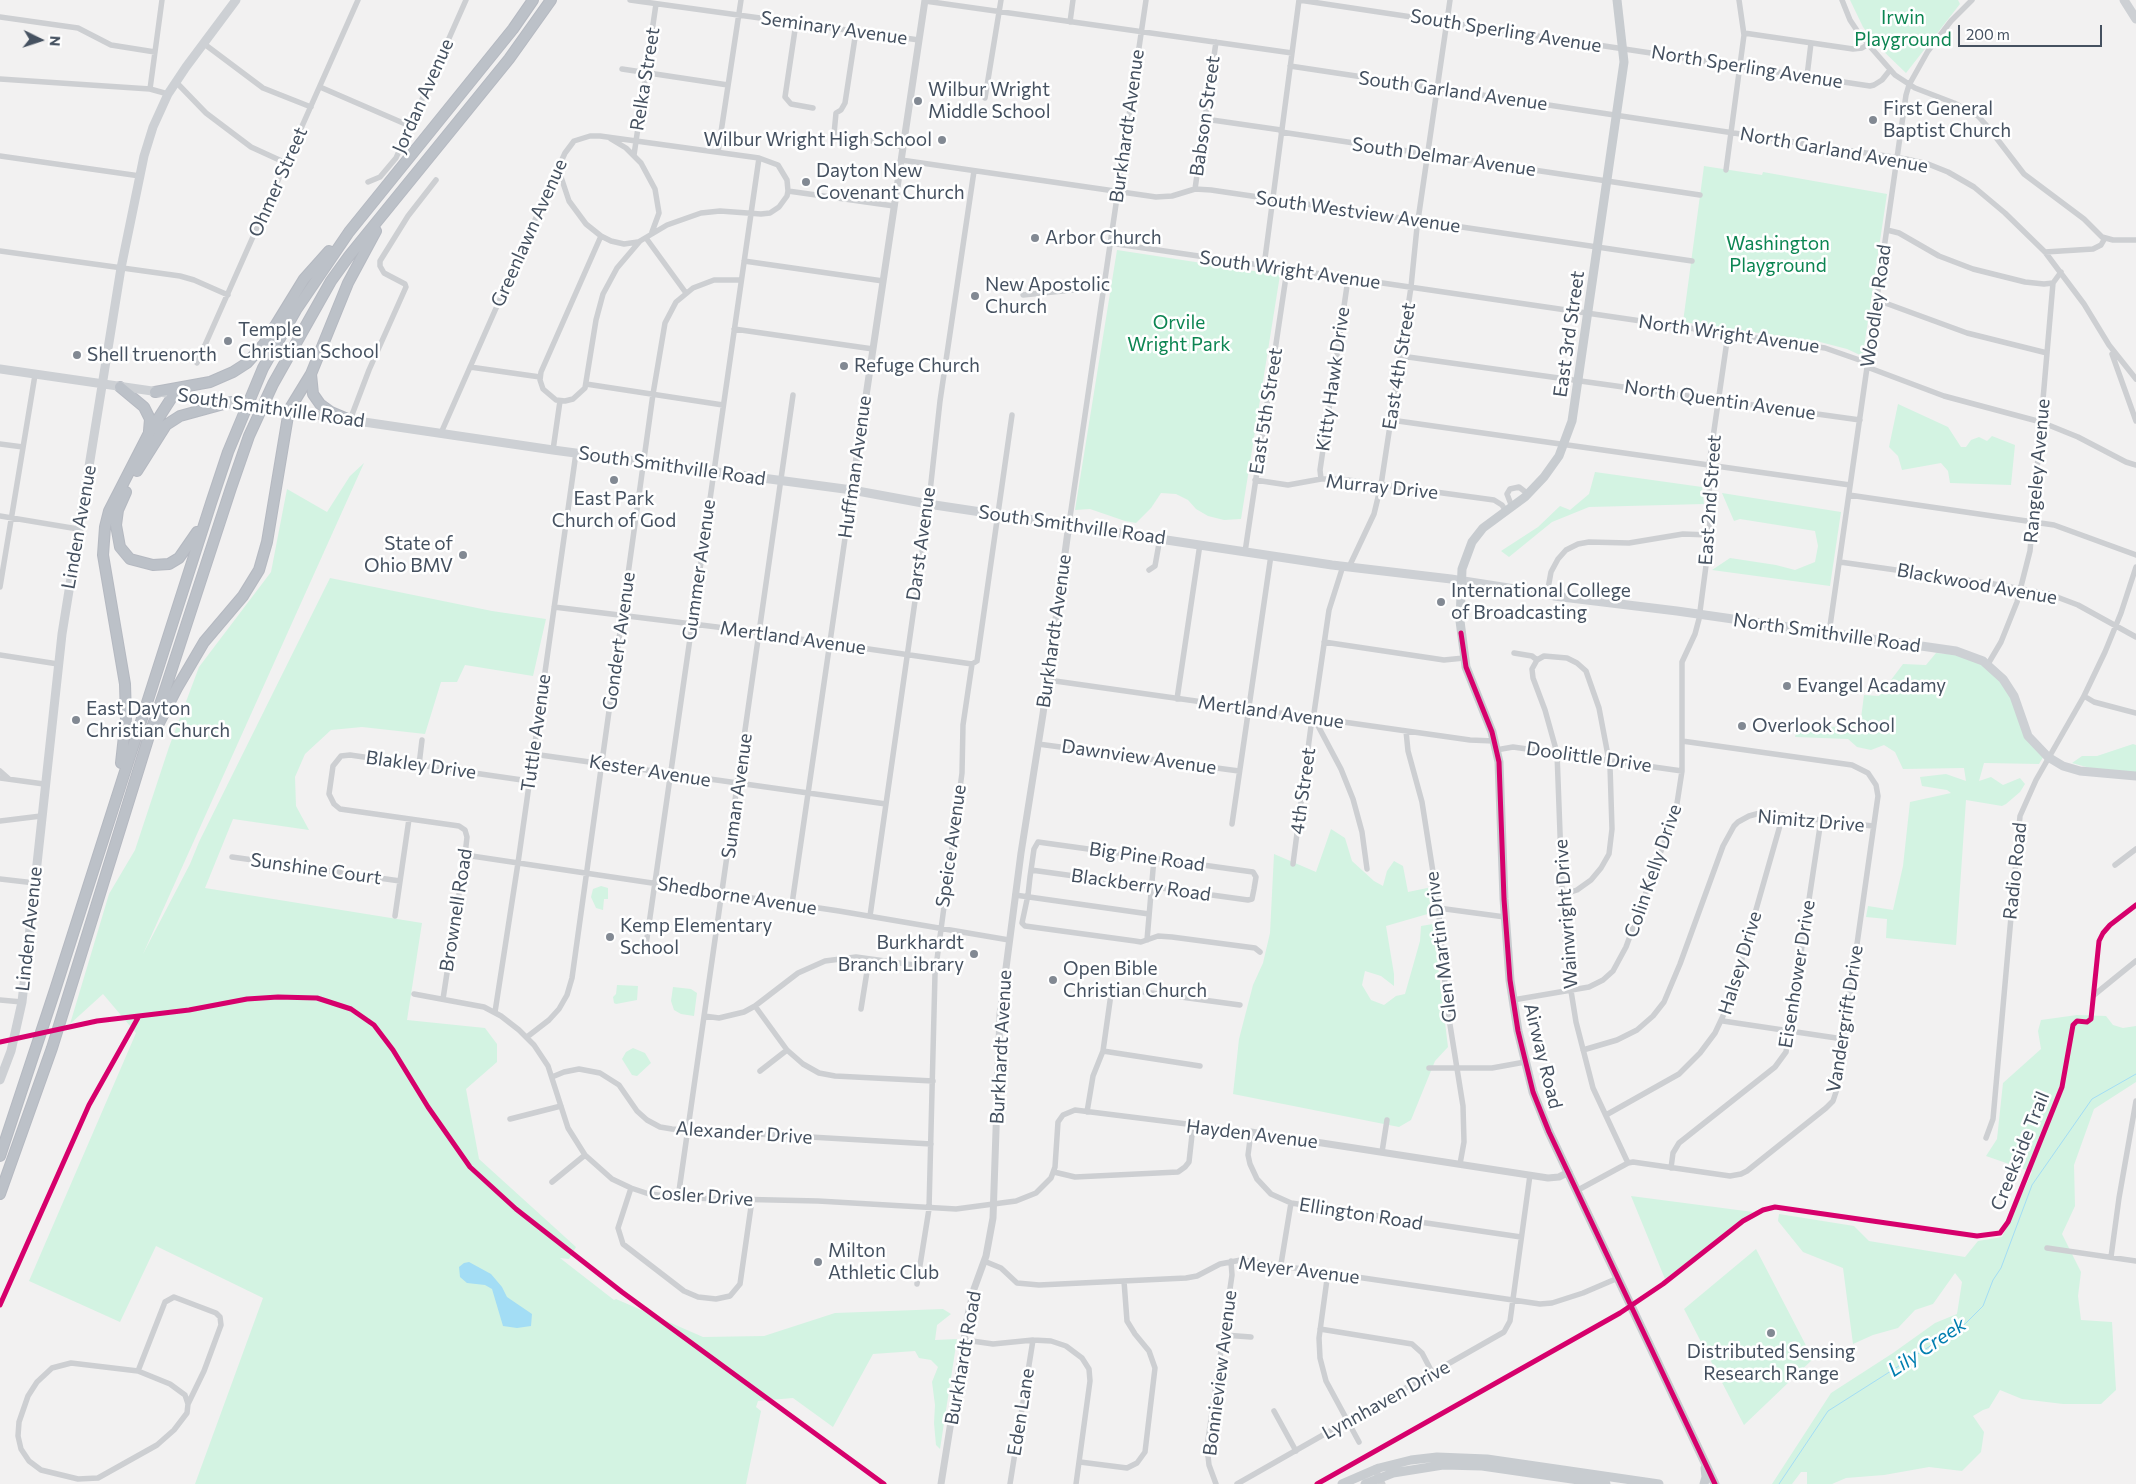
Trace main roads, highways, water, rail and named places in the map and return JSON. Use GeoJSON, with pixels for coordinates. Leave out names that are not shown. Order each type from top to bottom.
{"type":"FeatureCollection","features":[{"type":"Feature","properties":{"kind":"highway"},"geometry":{"type":"LineString","coordinates":[[156,392],[210,382],[233,372],[247,362],[264,344],[304,279],[371,204],[514,29],[533,0]]}},
{"type":"Feature","properties":{"kind":"highway"},"geometry":{"type":"LineString","coordinates":[[0,1194],[72,987],[149,736],[231,488],[250,436],[273,384],[331,281],[394,200],[509,59],[552,0]]}},
{"type":"Feature","properties":{"kind":"highway"},"geometry":{"type":"LineString","coordinates":[[149,736],[160,722],[204,642],[243,596],[258,570],[267,542],[285,410],[310,374],[365,248],[394,200]]}},
{"type":"Feature","properties":{"kind":"highway"},"geometry":{"type":"LineString","coordinates":[[0,1156],[34,1056],[228,452],[263,368],[296,310],[319,274],[371,204]]}},
{"type":"Feature","properties":{"kind":"highway"},"geometry":{"type":"LineString","coordinates":[[310,374],[313,394],[320,404],[330,412],[350,420]]}},
{"type":"Feature","properties":{"kind":"highway"},"geometry":{"type":"LineString","coordinates":[[120,387],[144,407],[150,419],[149,433]]}},
{"type":"Feature","properties":{"kind":"highway"},"geometry":{"type":"LineString","coordinates":[[111,814],[123,753],[125,684],[103,555],[105,527],[109,511],[149,433],[174,394]]}},
{"type":"Feature","properties":{"kind":"highway"},"geometry":{"type":"LineString","coordinates":[[209,509],[193,540],[179,558],[168,564],[140,563],[130,559],[120,547],[116,525],[118,510],[132,479],[166,426],[180,416],[231,402]]}},
{"type":"Feature","properties":{"kind":"main road","name":"Linden Avenue"},"geometry":{"type":"LineString","coordinates":[[0,1080],[11,1051],[22,1002],[58,664],[78,529],[104,384],[122,268],[140,176],[153,127],[168,94],[203,43],[236,0]]}},
{"type":"Feature","properties":{"kind":"main road","name":"East 3rd Street"},"geometry":{"type":"LineString","coordinates":[[1461,633],[1461,581],[1464,561],[1475,538],[1487,524],[1528,494],[1548,472],[1564,444],[1572,421],[1589,314],[1624,49],[1620,0]]}},
{"type":"Feature","properties":{"kind":"main road"},"geometry":{"type":"LineString","coordinates":[[2124,0],[2136,19]]}},
{"type":"Feature","properties":{"kind":"main road","name":"South Smithville Road"},"geometry":{"type":"LineString","coordinates":[[0,369],[553,450],[852,490],[928,504],[1245,552],[1461,581]]}},
{"type":"Feature","properties":{"kind":"main road","name":"North Smithville Road"},"geometry":{"type":"LineString","coordinates":[[1461,581],[1554,596],[1956,651],[1973,656],[1988,664],[2007,685],[2014,696],[2028,736],[2048,757],[2063,766],[2080,771],[2136,776]]}},
{"type":"Feature","properties":{"kind":"main road","name":"Airway Road"},"geometry":{"type":"LineString","coordinates":[[1461,633],[1464,658],[1473,688],[1495,745],[1500,777],[1505,917],[1513,1000],[1525,1062],[1537,1104],[1715,1484]]}},
{"type":"Feature","properties":{"kind":"main road"},"geometry":{"type":"LineString","coordinates":[[1342,1484],[1375,1469],[1411,1460],[1436,1457],[1487,1459],[1658,1484]]}},
{"type":"Feature","properties":{"kind":"main road"},"geometry":{"type":"LineString","coordinates":[[1704,1461],[1706,1477],[1704,1484]]}},
{"type":"Feature","properties":{"kind":"main road"},"geometry":{"type":"LineString","coordinates":[[1365,1484],[1381,1481],[1412,1468],[1435,1465],[1459,1465],[1606,1484]]}},
{"type":"Feature","properties":{"kind":"water"},"geometry":{"type":"Polygon","coordinates":[[[469,1262],[491,1274],[502,1287],[507,1297],[532,1314],[531,1326],[517,1328],[503,1326],[492,1289],[485,1285],[467,1283],[460,1277],[459,1267],[469,1262]]]}},
{"type":"Feature","properties":{"kind":"waterway","name":"Lily Creek"},"geometry":{"type":"LineString","coordinates":[[1779,1484],[1828,1411],[1965,1324],[1983,1306],[1993,1280],[2001,1268],[2032,1185],[2092,1099],[2136,1074]]}},
{"type":"Feature","properties":{"kind":"place","name":"Wilbur Wright Middle School"},"geometry":{"type":"Point","coordinates":[918,101]}},
{"type":"Feature","properties":{"kind":"place","name":"First General Baptist Church"},"geometry":{"type":"Point","coordinates":[1873,120]}},
{"type":"Feature","properties":{"kind":"place","name":"Wilbur Wright High School"},"geometry":{"type":"Point","coordinates":[942,140]}},
{"type":"Feature","properties":{"kind":"place","name":"Dayton New Covenant Church"},"geometry":{"type":"Point","coordinates":[806,182]}},
{"type":"Feature","properties":{"kind":"place","name":"Arbor Church"},"geometry":{"type":"Point","coordinates":[1035,238]}},
{"type":"Feature","properties":{"kind":"place","name":"New Apostolic Church"},"geometry":{"type":"Point","coordinates":[975,296]}},
{"type":"Feature","properties":{"kind":"place","name":"Temple Christian School"},"geometry":{"type":"Point","coordinates":[228,341]}},
{"type":"Feature","properties":{"kind":"place","name":"Shell truenorth"},"geometry":{"type":"Point","coordinates":[77,355]}},
{"type":"Feature","properties":{"kind":"place","name":"Refuge Church"},"geometry":{"type":"Point","coordinates":[844,366]}},
{"type":"Feature","properties":{"kind":"place","name":"East Park Church of God"},"geometry":{"type":"Point","coordinates":[614,480]}},
{"type":"Feature","properties":{"kind":"place","name":"State of Ohio BMV"},"geometry":{"type":"Point","coordinates":[463,555]}},
{"type":"Feature","properties":{"kind":"place","name":"International College of Broadcasting"},"geometry":{"type":"Point","coordinates":[1441,602]}},
{"type":"Feature","properties":{"kind":"place","name":"Evangel Acadamy"},"geometry":{"type":"Point","coordinates":[1787,686]}},
{"type":"Feature","properties":{"kind":"place","name":"East Dayton Christian Church"},"geometry":{"type":"Point","coordinates":[76,720]}},
{"type":"Feature","properties":{"kind":"place","name":"Overlook School"},"geometry":{"type":"Point","coordinates":[1742,726]}},
{"type":"Feature","properties":{"kind":"place","name":"Kemp Elementary School"},"geometry":{"type":"Point","coordinates":[610,937]}},
{"type":"Feature","properties":{"kind":"place","name":"Burkhardt Branch Library"},"geometry":{"type":"Point","coordinates":[974,954]}},
{"type":"Feature","properties":{"kind":"place","name":"Open Bible Christian Church"},"geometry":{"type":"Point","coordinates":[1053,980]}},
{"type":"Feature","properties":{"kind":"place","name":"Milton Athletic Club"},"geometry":{"type":"Point","coordinates":[818,1262]}},
{"type":"Feature","properties":{"kind":"place","name":"Distributed Sensing Research Range"},"geometry":{"type":"Point","coordinates":[1771,1333]}},
{"type":"Feature","properties":{"kind":"park label","name":"Irwin Playground"},"geometry":{"type":"Point","coordinates":[1903,29]}},
{"type":"Feature","properties":{"kind":"park label","name":"Washington Playground"},"geometry":{"type":"Point","coordinates":[1778,255]}},
{"type":"Feature","properties":{"kind":"park label","name":"Orvile Wright Park"},"geometry":{"type":"Point","coordinates":[1179,334]}}]}
